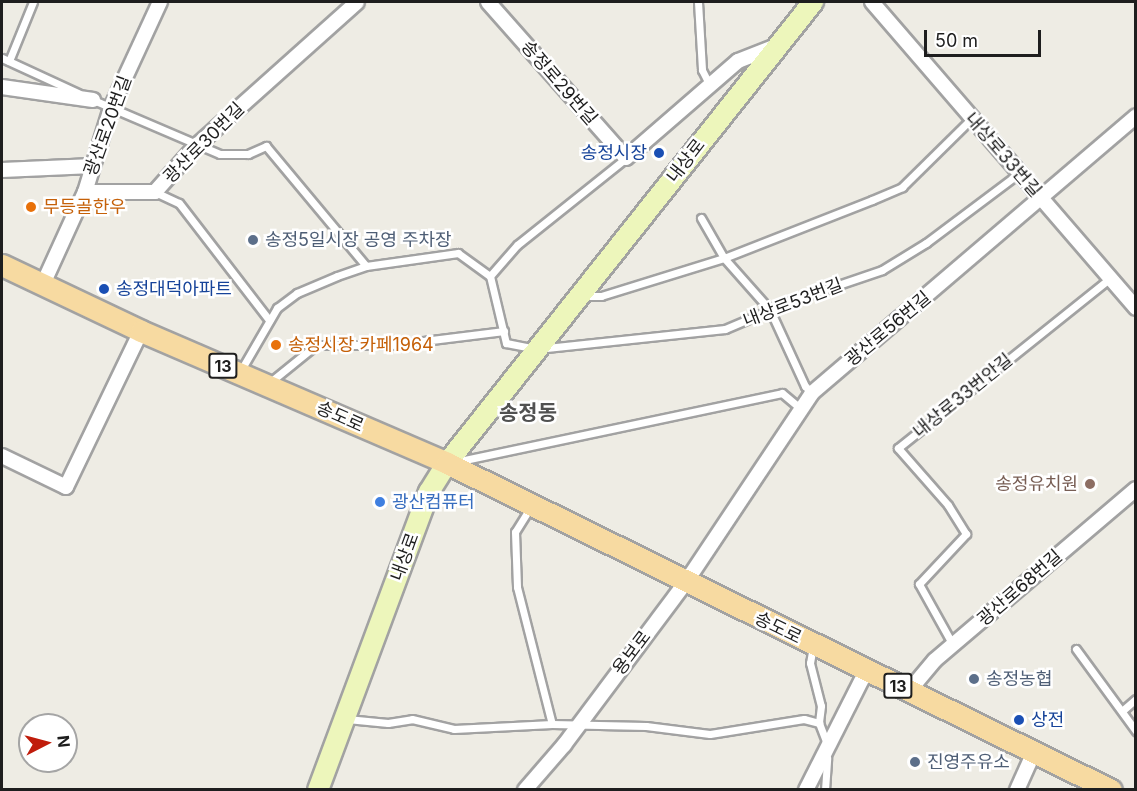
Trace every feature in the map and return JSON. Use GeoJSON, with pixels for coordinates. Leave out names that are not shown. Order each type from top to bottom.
{"type":"FeatureCollection","features":[{"type":"Feature","properties":{"kind":"main road","name":"내상로"},"geometry":{"type":"LineString","coordinates":[[318,789],[429,492],[447,464],[537,349],[813,2]]}},
{"type":"Feature","properties":{"kind":"main road","name":"송도로"},"geometry":{"type":"LineString","coordinates":[[2,265],[141,331],[447,464],[1111,789]]}},
{"type":"Feature","properties":{"kind":"street","name":"광산로20번길"},"geometry":{"type":"LineString","coordinates":[[43,284],[85,192],[111,108],[160,2]]}},
{"type":"Feature","properties":{"kind":"street","name":"광산로30번길"},"geometry":{"type":"LineString","coordinates":[[155,192],[195,147],[357,2]]}},
{"type":"Feature","properties":{"kind":"street","name":"내상로33번길"},"geometry":{"type":"LineString","coordinates":[[872,2],[1040,200],[1136,308]]}},
{"type":"Feature","properties":{"kind":"street","name":"송정로29번길"},"geometry":{"type":"LineString","coordinates":[[493,3],[626,158]]}},
{"type":"Feature","properties":{"kind":"street"},"geometry":{"type":"LineString","coordinates":[[626,158],[738,61],[776,46]]}},
{"type":"Feature","properties":{"kind":"street"},"geometry":{"type":"LineString","coordinates":[[2,87],[93,100]]}},
{"type":"Feature","properties":{"kind":"street","name":"광산로56번길"},"geometry":{"type":"LineString","coordinates":[[686,582],[812,393],[1136,116]]}},
{"type":"Feature","properties":{"kind":"street"},"geometry":{"type":"LineString","coordinates":[[2,170],[93,166]]}},
{"type":"Feature","properties":{"kind":"street"},"geometry":{"type":"LineString","coordinates":[[85,192],[155,192]]}},
{"type":"Feature","properties":{"kind":"street"},"geometry":{"type":"LineString","coordinates":[[2,456],[66,487],[141,331]]}},
{"type":"Feature","properties":{"kind":"street","name":"광산로68번길"},"geometry":{"type":"LineString","coordinates":[[909,691],[953,645],[1136,489]]}},
{"type":"Feature","properties":{"kind":"street","name":"용보로"},"geometry":{"type":"LineString","coordinates":[[525,789],[579,725],[686,582]]}},
{"type":"Feature","properties":{"kind":"street"},"geometry":{"type":"LineString","coordinates":[[806,789],[866,671]]}},
{"type":"Feature","properties":{"kind":"street"},"geometry":{"type":"LineString","coordinates":[[1017,789],[1034,752]]}},
{"type":"Feature","properties":{"kind":"lane"},"geometry":{"type":"LineString","coordinates":[[33,2],[5,60],[195,147],[231,156],[266,146],[366,266]]}},
{"type":"Feature","properties":{"kind":"lane"},"geometry":{"type":"LineString","coordinates":[[698,2],[702,70],[709,84]]}},
{"type":"Feature","properties":{"kind":"lane"},"geometry":{"type":"LineString","coordinates":[[579,296],[601,296],[724,258],[902,187],[971,119]]}},
{"type":"Feature","properties":{"kind":"lane"},"geometry":{"type":"LineString","coordinates":[[490,276],[517,245],[626,158]]}},
{"type":"Feature","properties":{"kind":"lane","name":"내상로53번길"},"geometry":{"type":"LineString","coordinates":[[537,349],[725,330],[770,310],[882,270],[926,243],[1018,174]]}},
{"type":"Feature","properties":{"kind":"lane","name":"광산로30번길"},"geometry":{"type":"LineString","coordinates":[[155,192],[179,203],[269,320]]}},
{"type":"Feature","properties":{"kind":"lane"},"geometry":{"type":"LineString","coordinates":[[701,219],[724,258],[770,310],[805,386],[812,393]]}},
{"type":"Feature","properties":{"kind":"lane"},"geometry":{"type":"LineString","coordinates":[[239,373],[269,320],[297,293],[366,266],[458,253],[490,276],[506,343],[537,349]]}},
{"type":"Feature","properties":{"kind":"lane","name":"내상로33번안길"},"geometry":{"type":"LineString","coordinates":[[953,645],[919,584],[966,534],[948,505],[898,448],[1110,278]]}},
{"type":"Feature","properties":{"kind":"lane"},"geometry":{"type":"LineString","coordinates":[[267,384],[316,345],[391,345],[504,331]]}},
{"type":"Feature","properties":{"kind":"lane"},"geometry":{"type":"LineString","coordinates":[[447,464],[782,393],[800,408]]}},
{"type":"Feature","properties":{"kind":"lane"},"geometry":{"type":"LineString","coordinates":[[531,506],[515,532],[517,587],[552,724]]}},
{"type":"Feature","properties":{"kind":"lane"},"geometry":{"type":"LineString","coordinates":[[813,645],[810,663],[821,706],[819,723],[828,745],[825,789]]}},
{"type":"Feature","properties":{"kind":"lane"},"geometry":{"type":"LineString","coordinates":[[1076,649],[1136,731]]}},
{"type":"Feature","properties":{"kind":"lane"},"geometry":{"type":"LineString","coordinates":[[1122,711],[1136,699]]}},
{"type":"Feature","properties":{"kind":"lane"},"geometry":{"type":"LineString","coordinates":[[345,719],[388,723],[412,719],[454,729],[552,724],[646,726],[710,734],[804,719],[819,723]]}},
{"type":"Feature","properties":{"kind":"place","name":"송정시장"},"geometry":{"type":"Point","coordinates":[659,153]}},
{"type":"Feature","properties":{"kind":"place","name":"무등골한우"},"geometry":{"type":"Point","coordinates":[31,207]}},
{"type":"Feature","properties":{"kind":"place","name":"송정5일시장 공영 주차장"},"geometry":{"type":"Point","coordinates":[253,240]}},
{"type":"Feature","properties":{"kind":"place","name":"송정대덕아파트"},"geometry":{"type":"Point","coordinates":[104,289]}},
{"type":"Feature","properties":{"kind":"place","name":"송정시장 카페1964"},"geometry":{"type":"Point","coordinates":[276,345]}},
{"type":"Feature","properties":{"kind":"place","name":"송정유치원"},"geometry":{"type":"Point","coordinates":[1090,484]}},
{"type":"Feature","properties":{"kind":"place","name":"광산컴퓨터"},"geometry":{"type":"Point","coordinates":[380,502]}},
{"type":"Feature","properties":{"kind":"place","name":"송정농협"},"geometry":{"type":"Point","coordinates":[974,679]}},
{"type":"Feature","properties":{"kind":"place","name":"상전"},"geometry":{"type":"Point","coordinates":[1019,720]}},
{"type":"Feature","properties":{"kind":"place","name":"진영주유소"},"geometry":{"type":"Point","coordinates":[915,762]}},
{"type":"Feature","properties":{"kind":"district","name":"송정동"},"geometry":{"type":"Point","coordinates":[528,413]}}]}
